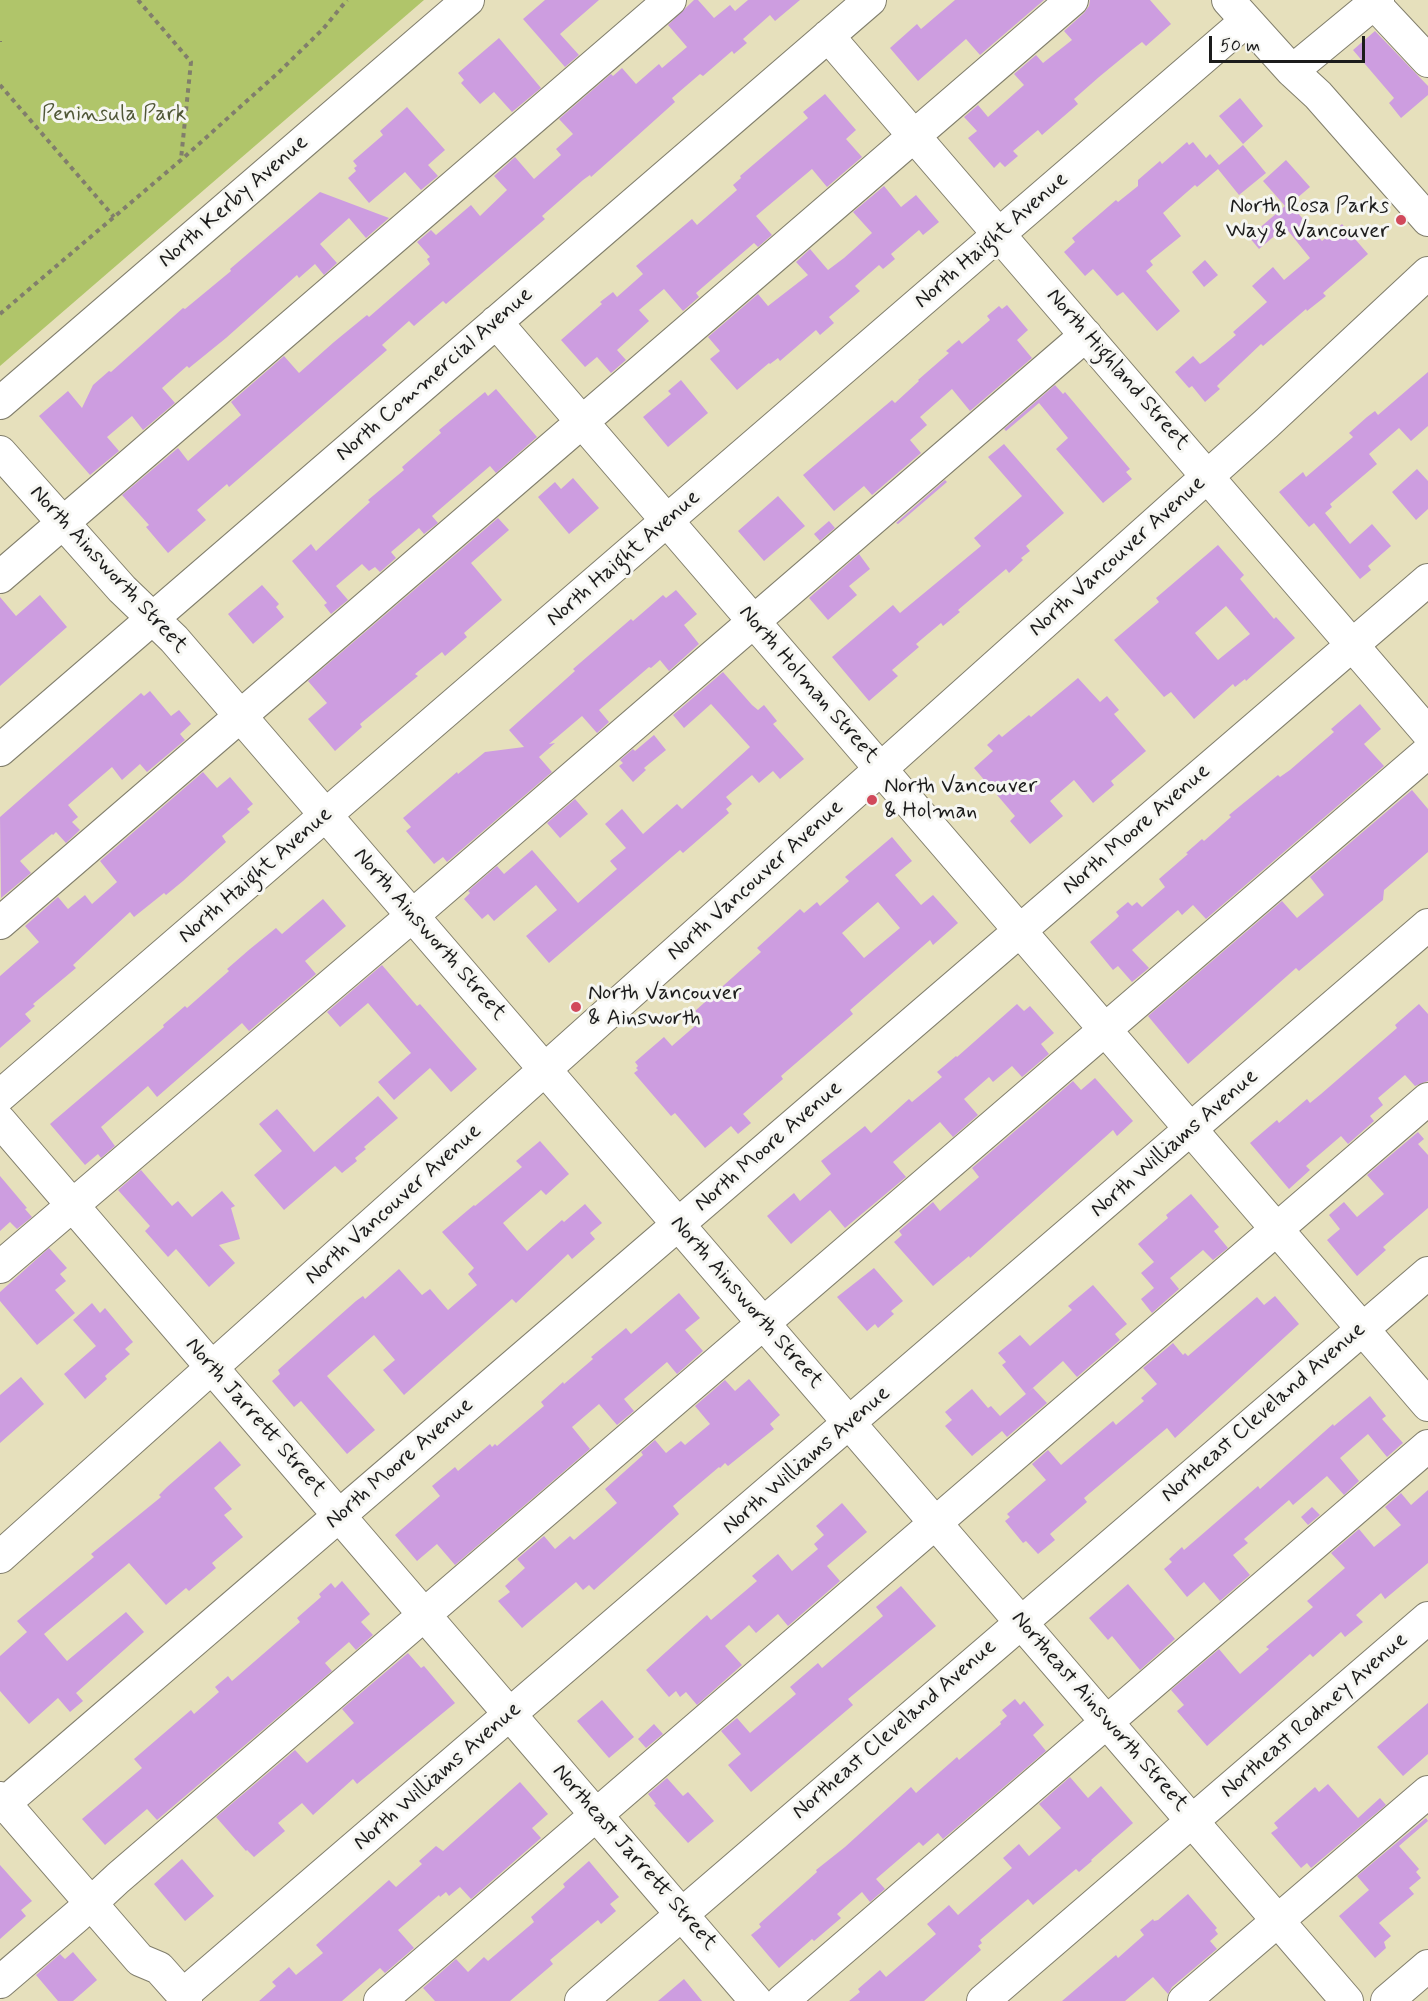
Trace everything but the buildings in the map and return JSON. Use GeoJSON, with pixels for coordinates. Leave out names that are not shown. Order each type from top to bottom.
{"type":"FeatureCollection","features":[{"type":"Feature","properties":{"kind":"street","name":"North Kerby Avenue"},"geometry":{"type":"LineString","coordinates":[[0,404],[468,0]]}},
{"type":"Feature","properties":{"kind":"street"},"geometry":{"type":"LineString","coordinates":[[0,577],[670,0]]}},
{"type":"Feature","properties":{"kind":"street","name":"North Commercial Avenue"},"geometry":{"type":"LineString","coordinates":[[0,750],[870,0]]}},
{"type":"Feature","properties":{"kind":"street"},"geometry":{"type":"LineString","coordinates":[[0,923],[1072,0]]}},
{"type":"Feature","properties":{"kind":"street"},"geometry":{"type":"LineString","coordinates":[[1292,71],[1374,1],[1428,62]]}},
{"type":"Feature","properties":{"kind":"street"},"geometry":{"type":"LineString","coordinates":[[1237,10],[1292,71],[1326,104],[1428,220]]}},
{"type":"Feature","properties":{"kind":"street","name":"North Haight Avenue"},"geometry":{"type":"LineString","coordinates":[[0,1096],[1000,235],[1237,10]]}},
{"type":"Feature","properties":{"kind":"street","name":"North Highland Street"},"geometry":{"type":"LineString","coordinates":[[828,36],[1428,733]]}},
{"type":"Feature","properties":{"kind":"street","name":"North Vancouver Avenue"},"geometry":{"type":"LineString","coordinates":[[0,1557],[1207,476],[1392,309],[1428,273]]}},
{"type":"Feature","properties":{"kind":"street","name":"North Holman Street"},"geometry":{"type":"LineString","coordinates":[[496,322],[1428,1405]]}},
{"type":"Feature","properties":{"kind":"street"},"geometry":{"type":"LineString","coordinates":[[0,1267],[412,916],[1086,335]]}},
{"type":"Feature","properties":{"kind":"street","name":"North Ainsworth Street"},"geometry":{"type":"LineString","coordinates":[[0,452],[122,589],[174,639],[850,1424]]}},
{"type":"Feature","properties":{"kind":"street","name":"North Moore Avenue"},"geometry":{"type":"LineString","coordinates":[[2,1803],[340,1516],[1428,580]]}},
{"type":"Feature","properties":{"kind":"street"},"geometry":{"type":"LineString","coordinates":[[0,1982],[1428,752]]}},
{"type":"Feature","properties":{"kind":"street","name":"North Williams Avenue"},"geometry":{"type":"LineString","coordinates":[[175,1999],[511,1715],[1428,925]]}},
{"type":"Feature","properties":{"kind":"street"},"geometry":{"type":"LineString","coordinates":[[380,2001],[1428,1099]]}},
{"type":"Feature","properties":{"kind":"street","name":"North Jarrett Street"},"geometry":{"type":"LineString","coordinates":[[0,1121],[511,1715]]}},
{"type":"Feature","properties":{"kind":"street","name":"Northeast Cleveland Avenue"},"geometry":{"type":"LineString","coordinates":[[581,2001],[1428,1273]]}},
{"type":"Feature","properties":{"kind":"street","name":"Northeast Ainsworth Street"},"geometry":{"type":"LineString","coordinates":[[850,1424],[1347,2001]]}},
{"type":"Feature","properties":{"kind":"street"},"geometry":{"type":"LineString","coordinates":[[782,2001],[1428,1446]]}},
{"type":"Feature","properties":{"kind":"street","name":"Northeast Rodney Avenue"},"geometry":{"type":"LineString","coordinates":[[983,2001],[1428,1618]]}},
{"type":"Feature","properties":{"kind":"street","name":"Northeast Jarrett Street"},"geometry":{"type":"LineString","coordinates":[[511,1715],[756,2001]]}},
{"type":"Feature","properties":{"kind":"street"},"geometry":{"type":"LineString","coordinates":[[1184,2001],[1428,1792]]}},
{"type":"Feature","properties":{"kind":"street"},"geometry":{"type":"LineString","coordinates":[[2,1803],[140,1960],[159,1968],[175,1999]]}},
{"type":"Feature","properties":{"kind":"street"},"geometry":{"type":"LineString","coordinates":[[1387,2001],[1428,1966]]}},
{"type":"Feature","properties":{"kind":"path"},"geometry":{"type":"LineString","coordinates":[[138,0],[191,62],[181,160]]}},
{"type":"Feature","properties":{"kind":"path"},"geometry":{"type":"LineString","coordinates":[[0,314],[181,160],[286,66],[323,29],[347,0]]}},
{"type":"Feature","properties":{"kind":"path"},"geometry":{"type":"LineString","coordinates":[[0,85],[114,218]]}},
{"type":"Feature","properties":{"kind":"green space","name":"Peninsula Park"},"geometry":{"type":"Polygon","coordinates":[[[0,0],[424,0],[0,366],[0,0]]]}},
{"type":"Feature","properties":{"kind":"place","name":"North Rosa Parks Way & Vancouver"},"geometry":{"type":"Point","coordinates":[1401,220]}},
{"type":"Feature","properties":{"kind":"place","name":"North Vancouver & Holman"},"geometry":{"type":"Point","coordinates":[872,800]}},
{"type":"Feature","properties":{"kind":"place","name":"North Vancouver & Ainsworth"},"geometry":{"type":"Point","coordinates":[576,1007]}}]}
